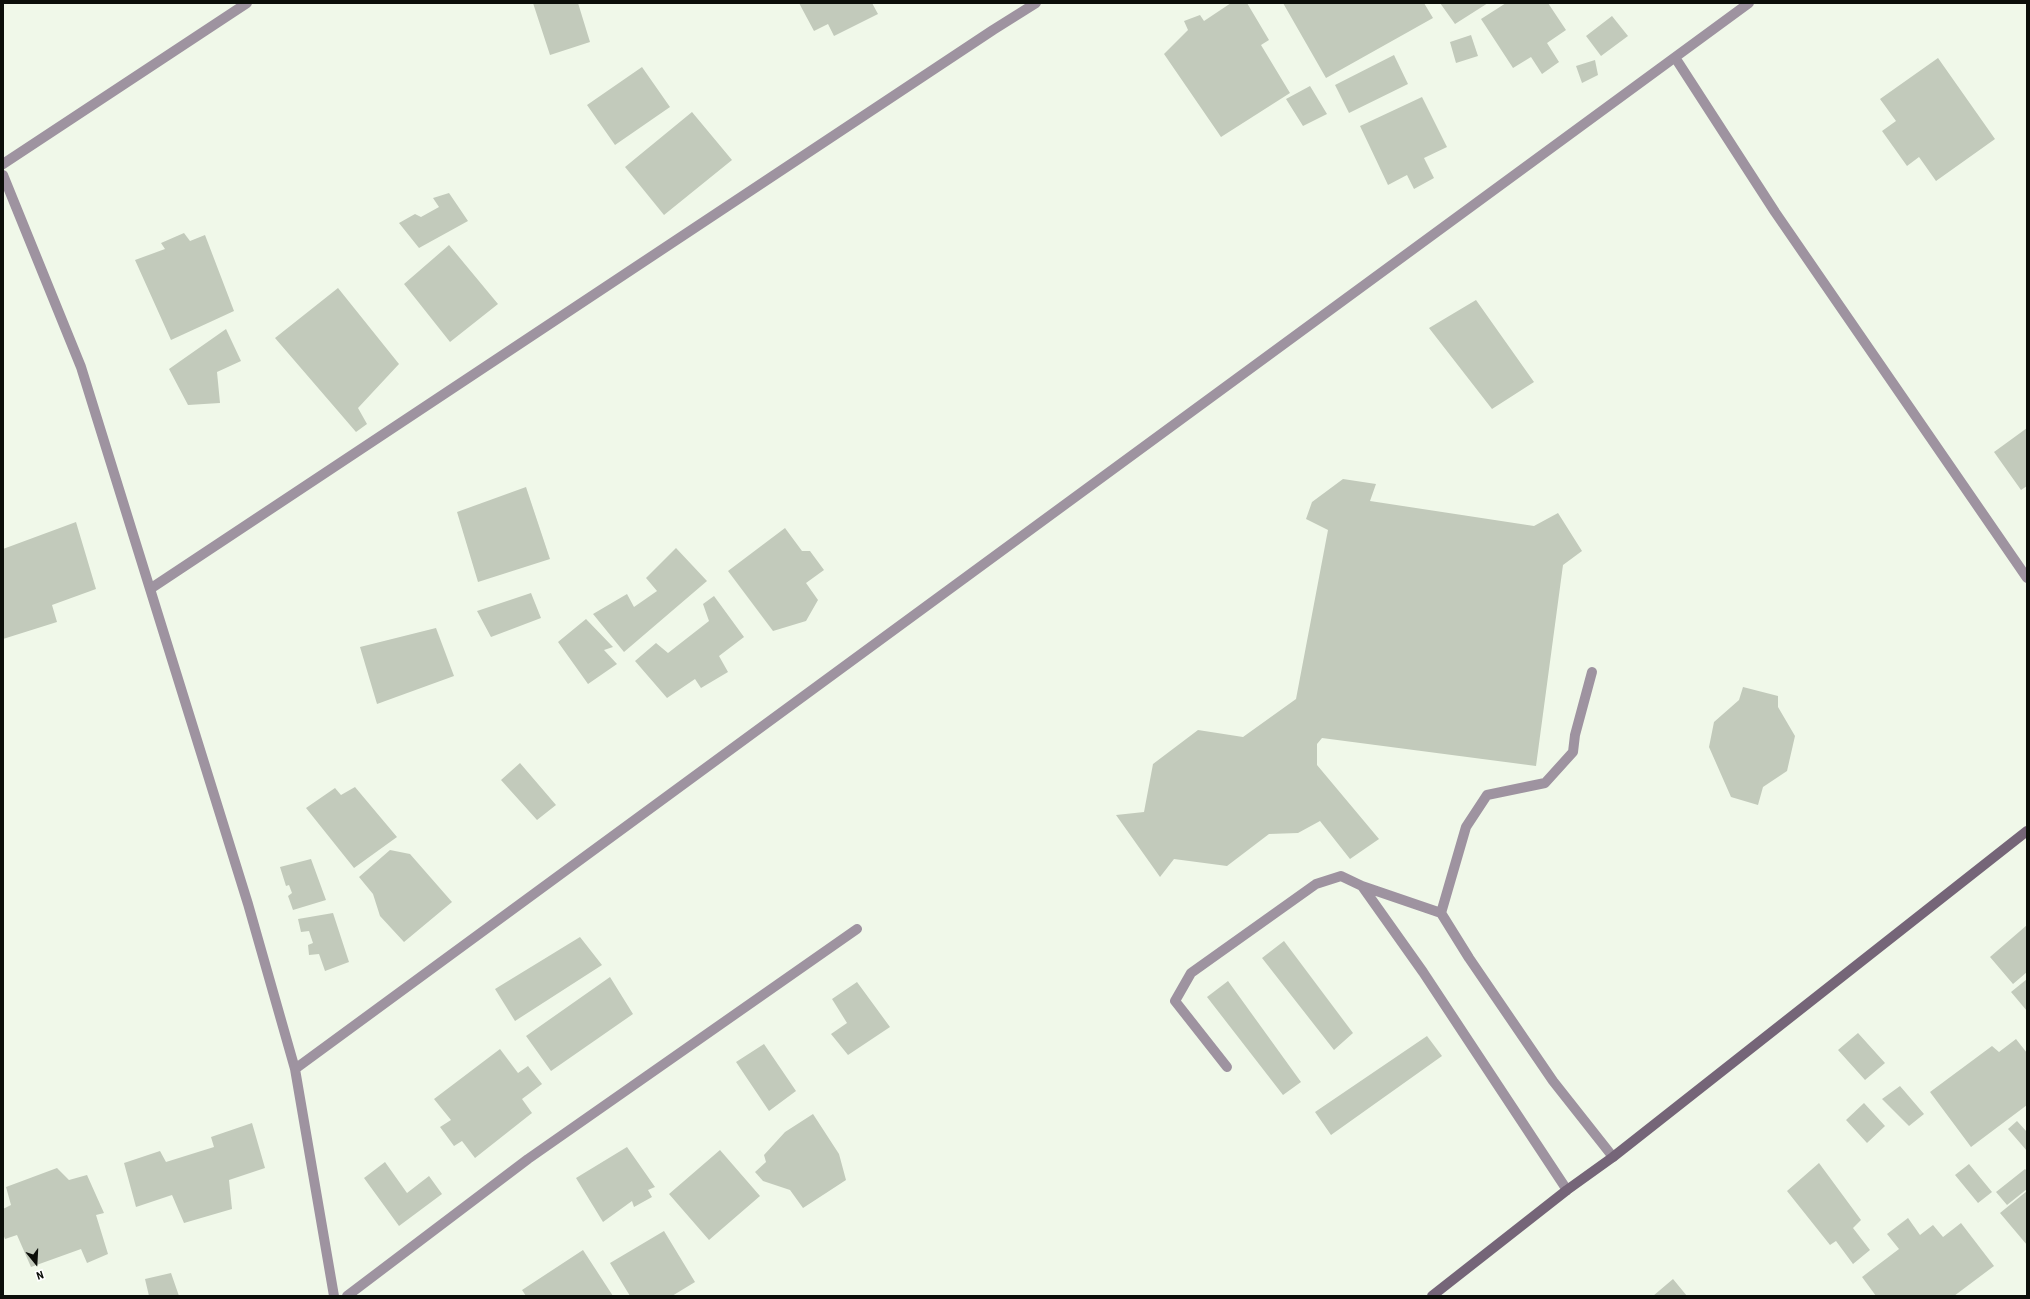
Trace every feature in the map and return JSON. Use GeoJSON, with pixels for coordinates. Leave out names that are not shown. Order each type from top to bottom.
{"type":"FeatureCollection","features":[{"type":"Feature","properties":{"kind":"main road"},"geometry":{"type":"LineString","coordinates":[[1432,1296],[2027,832]]}},
{"type":"Feature","properties":{"kind":"street"},"geometry":{"type":"LineString","coordinates":[[3,164],[247,3]]}},
{"type":"Feature","properties":{"kind":"street"},"geometry":{"type":"LineString","coordinates":[[150,589],[993,30],[1036,3]]}},
{"type":"Feature","properties":{"kind":"street"},"geometry":{"type":"LineString","coordinates":[[295,1069],[1676,59],[1750,3]]}},
{"type":"Feature","properties":{"kind":"street"},"geometry":{"type":"LineString","coordinates":[[1676,59],[1775,212],[2027,578]]}},
{"type":"Feature","properties":{"kind":"street"},"geometry":{"type":"LineString","coordinates":[[3,175],[81,367],[248,904],[295,1069],[334,1296]]}},
{"type":"Feature","properties":{"kind":"street"},"geometry":{"type":"LineString","coordinates":[[1441,913],[1466,827],[1486,795],[1545,783],[1573,752],[1575,735],[1592,672]]}},
{"type":"Feature","properties":{"kind":"street"},"geometry":{"type":"LineString","coordinates":[[1226,1067],[1175,1002],[1191,973],[1316,884],[1341,876],[1362,886],[1441,913],[1469,958],[1553,1081],[1613,1156]]}},
{"type":"Feature","properties":{"kind":"street"},"geometry":{"type":"LineString","coordinates":[[1362,886],[1423,972],[1567,1190]]}},
{"type":"Feature","properties":{"kind":"street"},"geometry":{"type":"LineString","coordinates":[[347,1296],[528,1158],[857,929]]}},
{"type":"Feature","properties":{"kind":"building"},"geometry":{"type":"Polygon","coordinates":[[[533,3],[578,3],[590,42],[550,55],[533,3]]]}},
{"type":"Feature","properties":{"kind":"building"},"geometry":{"type":"Polygon","coordinates":[[[799,3],[872,3],[878,14],[834,36],[828,24],[814,31],[799,3]]]}},
{"type":"Feature","properties":{"kind":"building"},"geometry":{"type":"Polygon","coordinates":[[[1231,3],[1247,3],[1269,40],[1261,45],[1290,93],[1221,137],[1164,54],[1188,30],[1184,21],[1200,15],[1204,21],[1231,3]]]}},
{"type":"Feature","properties":{"kind":"building"},"geometry":{"type":"Polygon","coordinates":[[[1283,3],[1424,3],[1433,18],[1326,78],[1283,3]]]}},
{"type":"Feature","properties":{"kind":"building"},"geometry":{"type":"Polygon","coordinates":[[[1440,3],[1488,3],[1455,24],[1440,3]]]}},
{"type":"Feature","properties":{"kind":"building"},"geometry":{"type":"Polygon","coordinates":[[[1506,3],[1548,3],[1566,30],[1547,43],[1559,62],[1542,74],[1531,57],[1513,68],[1481,19],[1506,3]]]}},
{"type":"Feature","properties":{"kind":"building"},"geometry":{"type":"Polygon","coordinates":[[[1612,16],[1628,36],[1601,56],[1586,36],[1612,16]]]}},
{"type":"Feature","properties":{"kind":"building"},"geometry":{"type":"Polygon","coordinates":[[[1471,35],[1478,56],[1456,63],[1450,42],[1471,35]]]}},
{"type":"Feature","properties":{"kind":"building"},"geometry":{"type":"Polygon","coordinates":[[[1394,55],[1408,84],[1349,113],[1335,85],[1394,55]]]}},
{"type":"Feature","properties":{"kind":"building"},"geometry":{"type":"Polygon","coordinates":[[[1938,58],[1995,139],[1936,181],[1919,157],[1907,166],[1882,131],[1896,121],[1880,99],[1938,58]]]}},
{"type":"Feature","properties":{"kind":"building"},"geometry":{"type":"Polygon","coordinates":[[[1595,60],[1598,75],[1582,83],[1576,66],[1595,60]]]}},
{"type":"Feature","properties":{"kind":"building"},"geometry":{"type":"Polygon","coordinates":[[[642,67],[670,107],[615,145],[587,105],[642,67]]]}},
{"type":"Feature","properties":{"kind":"building"},"geometry":{"type":"Polygon","coordinates":[[[1310,86],[1327,114],[1303,126],[1286,99],[1310,86]]]}},
{"type":"Feature","properties":{"kind":"building"},"geometry":{"type":"Polygon","coordinates":[[[1422,97],[1447,147],[1424,158],[1434,178],[1414,189],[1407,175],[1388,185],[1360,126],[1422,97]]]}},
{"type":"Feature","properties":{"kind":"building"},"geometry":{"type":"Polygon","coordinates":[[[692,112],[732,160],[664,215],[625,167],[692,112]]]}},
{"type":"Feature","properties":{"kind":"building"},"geometry":{"type":"Polygon","coordinates":[[[449,193],[468,221],[419,248],[399,223],[415,214],[421,217],[439,207],[433,198],[449,193]]]}},
{"type":"Feature","properties":{"kind":"building"},"geometry":{"type":"Polygon","coordinates":[[[184,233],[190,241],[205,235],[234,311],[171,340],[135,260],[165,249],[161,243],[184,233]]]}},
{"type":"Feature","properties":{"kind":"building"},"geometry":{"type":"Polygon","coordinates":[[[449,245],[498,304],[450,342],[404,284],[449,245]]]}},
{"type":"Feature","properties":{"kind":"building"},"geometry":{"type":"Polygon","coordinates":[[[338,288],[399,364],[358,408],[367,424],[356,432],[275,338],[338,288]]]}},
{"type":"Feature","properties":{"kind":"building"},"geometry":{"type":"Polygon","coordinates":[[[1476,300],[1534,382],[1492,409],[1429,328],[1476,300]]]}},
{"type":"Feature","properties":{"kind":"building"},"geometry":{"type":"Polygon","coordinates":[[[226,329],[241,361],[217,372],[220,403],[188,405],[169,369],[226,329]]]}},
{"type":"Feature","properties":{"kind":"building"},"geometry":{"type":"Polygon","coordinates":[[[2027,428],[2027,486],[2021,490],[1994,452],[2027,428]]]}},
{"type":"Feature","properties":{"kind":"building"},"geometry":{"type":"Polygon","coordinates":[[[1343,479],[1376,484],[1370,501],[1534,526],[1558,513],[1582,551],[1563,565],[1536,766],[1322,738],[1317,744],[1317,765],[1379,839],[1350,859],[1320,821],[1298,833],[1269,834],[1227,866],[1174,859],[1160,877],[1116,815],[1144,812],[1153,764],[1198,730],[1243,737],[1296,699],[1328,530],[1306,519],[1312,502],[1343,479]]]}},
{"type":"Feature","properties":{"kind":"building"},"geometry":{"type":"Polygon","coordinates":[[[526,487],[550,559],[478,582],[457,512],[526,487]]]}},
{"type":"Feature","properties":{"kind":"building"},"geometry":{"type":"Polygon","coordinates":[[[76,522],[96,589],[52,605],[57,622],[3,639],[3,549],[76,522]]]}},
{"type":"Feature","properties":{"kind":"building"},"geometry":{"type":"Polygon","coordinates":[[[785,528],[802,551],[810,551],[824,570],[806,583],[818,600],[806,621],[773,631],[728,571],[785,528]]]}},
{"type":"Feature","properties":{"kind":"building"},"geometry":{"type":"Polygon","coordinates":[[[676,548],[707,581],[624,652],[593,614],[627,594],[634,607],[657,591],[646,578],[676,548]]]}},
{"type":"Feature","properties":{"kind":"building"},"geometry":{"type":"Polygon","coordinates":[[[531,593],[541,618],[491,637],[477,611],[531,593]]]}},
{"type":"Feature","properties":{"kind":"building"},"geometry":{"type":"Polygon","coordinates":[[[714,596],[744,637],[719,656],[728,672],[701,688],[695,679],[667,698],[635,661],[656,643],[668,653],[709,621],[703,604],[714,596]]]}},
{"type":"Feature","properties":{"kind":"building"},"geometry":{"type":"Polygon","coordinates":[[[586,619],[613,647],[604,650],[617,664],[588,684],[558,642],[586,619]]]}},
{"type":"Feature","properties":{"kind":"building"},"geometry":{"type":"Polygon","coordinates":[[[436,628],[454,676],[377,704],[360,647],[436,628]]]}},
{"type":"Feature","properties":{"kind":"building"},"geometry":{"type":"Polygon","coordinates":[[[1743,687],[1778,696],[1778,707],[1795,736],[1787,771],[1763,787],[1758,805],[1731,797],[1709,747],[1714,722],[1739,700],[1743,687]]]}},
{"type":"Feature","properties":{"kind":"building"},"geometry":{"type":"Polygon","coordinates":[[[520,763],[556,805],[537,820],[501,780],[520,763]]]}},
{"type":"Feature","properties":{"kind":"building"},"geometry":{"type":"Polygon","coordinates":[[[355,787],[397,837],[354,868],[306,808],[335,788],[341,795],[355,787]]]}},
{"type":"Feature","properties":{"kind":"building"},"geometry":{"type":"Polygon","coordinates":[[[390,850],[410,854],[452,902],[404,942],[380,916],[373,894],[359,877],[390,850]]]}},
{"type":"Feature","properties":{"kind":"building"},"geometry":{"type":"Polygon","coordinates":[[[311,859],[326,900],[293,910],[288,896],[292,893],[289,885],[286,886],[280,867],[311,859]]]}},
{"type":"Feature","properties":{"kind":"building"},"geometry":{"type":"Polygon","coordinates":[[[333,913],[349,962],[325,971],[319,954],[309,955],[308,945],[313,943],[309,931],[301,932],[298,919],[333,913]]]}},
{"type":"Feature","properties":{"kind":"building"},"geometry":{"type":"Polygon","coordinates":[[[2027,925],[2027,972],[2013,984],[1990,957],[2027,925]]]}},
{"type":"Feature","properties":{"kind":"building"},"geometry":{"type":"Polygon","coordinates":[[[580,937],[602,965],[515,1021],[495,989],[580,937]]]}},
{"type":"Feature","properties":{"kind":"building"},"geometry":{"type":"Polygon","coordinates":[[[1284,941],[1353,1033],[1334,1050],[1262,958],[1284,941]]]}},
{"type":"Feature","properties":{"kind":"building"},"geometry":{"type":"Polygon","coordinates":[[[610,977],[633,1014],[551,1071],[526,1036],[610,977]]]}},
{"type":"Feature","properties":{"kind":"building"},"geometry":{"type":"Polygon","coordinates":[[[2027,979],[2027,1011],[2011,992],[2027,979]]]}},
{"type":"Feature","properties":{"kind":"building"},"geometry":{"type":"Polygon","coordinates":[[[1228,981],[1301,1082],[1283,1095],[1207,997],[1228,981]]]}},
{"type":"Feature","properties":{"kind":"building"},"geometry":{"type":"Polygon","coordinates":[[[857,982],[890,1027],[848,1055],[831,1034],[847,1023],[832,999],[857,982]]]}},
{"type":"Feature","properties":{"kind":"building"},"geometry":{"type":"Polygon","coordinates":[[[1858,1033],[1885,1063],[1865,1080],[1838,1050],[1858,1033]]]}},
{"type":"Feature","properties":{"kind":"building"},"geometry":{"type":"Polygon","coordinates":[[[1427,1036],[1442,1056],[1331,1135],[1315,1112],[1427,1036]]]}},
{"type":"Feature","properties":{"kind":"building"},"geometry":{"type":"Polygon","coordinates":[[[2016,1039],[2027,1053],[2027,1105],[1971,1147],[1930,1092],[1992,1046],[1999,1052],[2016,1039]]]}},
{"type":"Feature","properties":{"kind":"building"},"geometry":{"type":"Polygon","coordinates":[[[764,1044],[796,1091],[769,1111],[736,1062],[764,1044]]]}},
{"type":"Feature","properties":{"kind":"building"},"geometry":{"type":"Polygon","coordinates":[[[500,1049],[518,1073],[528,1066],[542,1084],[522,1099],[532,1113],[475,1158],[462,1141],[454,1146],[440,1127],[451,1120],[434,1099],[500,1049]]]}},
{"type":"Feature","properties":{"kind":"building"},"geometry":{"type":"Polygon","coordinates":[[[1900,1086],[1924,1114],[1909,1126],[1882,1099],[1900,1086]]]}},
{"type":"Feature","properties":{"kind":"building"},"geometry":{"type":"Polygon","coordinates":[[[1864,1103],[1885,1126],[1867,1143],[1846,1120],[1864,1103]]]}},
{"type":"Feature","properties":{"kind":"building"},"geometry":{"type":"Polygon","coordinates":[[[813,1114],[839,1154],[846,1180],[803,1208],[790,1190],[763,1181],[755,1172],[766,1162],[764,1155],[785,1132],[813,1114]]]}},
{"type":"Feature","properties":{"kind":"building"},"geometry":{"type":"Polygon","coordinates":[[[2017,1121],[2027,1132],[2027,1151],[2008,1129],[2017,1121]]]}},
{"type":"Feature","properties":{"kind":"building"},"geometry":{"type":"Polygon","coordinates":[[[252,1123],[265,1168],[229,1180],[232,1209],[184,1223],[172,1195],[136,1207],[124,1163],[160,1151],[166,1162],[214,1147],[211,1137],[252,1123]]]}},
{"type":"Feature","properties":{"kind":"building"},"geometry":{"type":"Polygon","coordinates":[[[627,1147],[655,1187],[648,1190],[652,1197],[634,1207],[632,1201],[603,1222],[576,1178],[627,1147]]]}},
{"type":"Feature","properties":{"kind":"building"},"geometry":{"type":"Polygon","coordinates":[[[720,1150],[760,1196],[709,1240],[669,1194],[720,1150]]]}},
{"type":"Feature","properties":{"kind":"building"},"geometry":{"type":"Polygon","coordinates":[[[385,1162],[407,1193],[429,1176],[442,1194],[399,1226],[364,1178],[385,1162]]]}},
{"type":"Feature","properties":{"kind":"building"},"geometry":{"type":"Polygon","coordinates":[[[1819,1163],[1861,1220],[1853,1228],[1870,1250],[1853,1264],[1836,1241],[1830,1245],[1787,1191],[1819,1163]]]}},
{"type":"Feature","properties":{"kind":"building"},"geometry":{"type":"Polygon","coordinates":[[[1969,1164],[1992,1192],[1978,1203],[1955,1175],[1969,1164]]]}},
{"type":"Feature","properties":{"kind":"building"},"geometry":{"type":"Polygon","coordinates":[[[57,1168],[69,1180],[87,1175],[104,1213],[96,1215],[108,1254],[87,1263],[81,1249],[31,1267],[17,1235],[5,1239],[3,1234],[3,1209],[11,1205],[6,1187],[57,1168]]]}},
{"type":"Feature","properties":{"kind":"building"},"geometry":{"type":"Polygon","coordinates":[[[2025,1169],[2027,1171],[2027,1189],[2007,1205],[1996,1192],[2025,1169]]]}},
{"type":"Feature","properties":{"kind":"building"},"geometry":{"type":"Polygon","coordinates":[[[2027,1191],[2027,1245],[2000,1213],[2027,1191]]]}},
{"type":"Feature","properties":{"kind":"building"},"geometry":{"type":"Polygon","coordinates":[[[1908,1218],[1920,1235],[1933,1225],[1943,1237],[1961,1223],[1994,1266],[1954,1296],[1876,1296],[1862,1277],[1899,1249],[1887,1234],[1908,1218]]]}},
{"type":"Feature","properties":{"kind":"building"},"geometry":{"type":"Polygon","coordinates":[[[664,1231],[695,1282],[672,1296],[630,1296],[610,1263],[664,1231]]]}},
{"type":"Feature","properties":{"kind":"building"},"geometry":{"type":"Polygon","coordinates":[[[583,1250],[613,1296],[526,1296],[522,1290],[583,1250]]]}},
{"type":"Feature","properties":{"kind":"building"},"geometry":{"type":"Polygon","coordinates":[[[171,1273],[179,1296],[149,1296],[145,1279],[171,1273]]]}},
{"type":"Feature","properties":{"kind":"building"},"geometry":{"type":"Polygon","coordinates":[[[1673,1279],[1687,1296],[1653,1296],[1673,1279]]]}}]}
